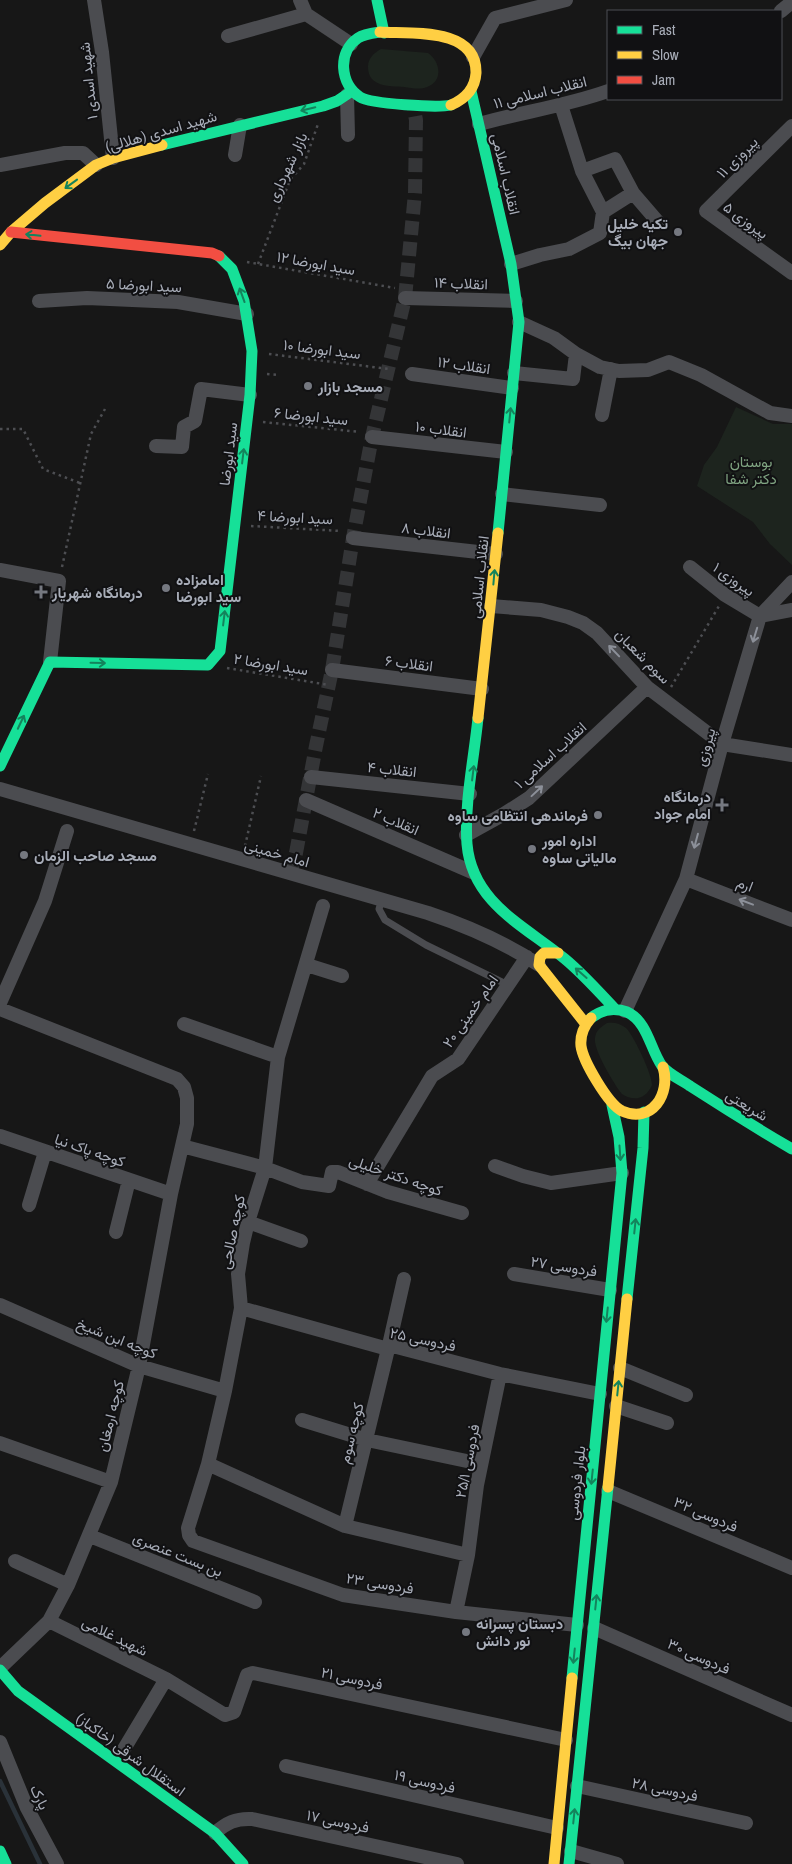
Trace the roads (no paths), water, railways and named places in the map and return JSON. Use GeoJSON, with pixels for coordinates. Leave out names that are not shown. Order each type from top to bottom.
{"type":"FeatureCollection","features":[{"type":"Feature","properties":{"kind":"street","name":"شهید اسدی ۱"},"geometry":{"type":"LineString","coordinates":[[94,0],[102,52],[113,158]]}},
{"type":"Feature","properties":{"kind":"street"},"geometry":{"type":"LineString","coordinates":[[300,0],[306,14],[351,44]]}},
{"type":"Feature","properties":{"kind":"street"},"geometry":{"type":"LineString","coordinates":[[377,0],[384,33]]}},
{"type":"Feature","properties":{"kind":"street"},"geometry":{"type":"LineString","coordinates":[[473,57],[495,18],[566,0]]}},
{"type":"Feature","properties":{"kind":"street"},"geometry":{"type":"LineString","coordinates":[[782,10],[792,2]]}},
{"type":"Feature","properties":{"kind":"street"},"geometry":{"type":"LineString","coordinates":[[228,36],[306,14]]}},
{"type":"Feature","properties":{"kind":"street"},"geometry":{"type":"LineString","coordinates":[[348,136],[350,93],[342,70],[343,58],[357,38],[368,34],[384,33],[445,38],[457,41],[466,47],[473,57],[476,69],[476,80],[471,91],[462,100],[452,105],[439,106],[374,101],[350,93]]}},
{"type":"Feature","properties":{"kind":"street","name":"انقلاب اسلامی"},"geometry":{"type":"LineString","coordinates":[[471,91],[511,264],[519,322],[470,794],[466,835],[467,853],[472,872],[492,902],[513,922],[558,953],[620,1010]]}},
{"type":"Feature","properties":{"kind":"street","name":"انقلاب اسلامی ۱۱"},"geometry":{"type":"LineString","coordinates":[[479,124],[512,115],[561,106],[607,91]]}},
{"type":"Feature","properties":{"kind":"street","name":"شهید اسدی (هلالی)"},"geometry":{"type":"LineString","coordinates":[[0,245],[11,232],[45,203],[96,166],[113,158],[322,106],[350,93]]}},
{"type":"Feature","properties":{"kind":"street"},"geometry":{"type":"LineString","coordinates":[[511,264],[569,249],[600,233],[603,212],[582,171],[561,106]]}},
{"type":"Feature","properties":{"kind":"street"},"geometry":{"type":"LineString","coordinates":[[235,155],[240,125]]}},
{"type":"Feature","properties":{"kind":"street","name":"پیروزی ۱۱"},"geometry":{"type":"LineString","coordinates":[[706,211],[792,126]]}},
{"type":"Feature","properties":{"kind":"street"},"geometry":{"type":"LineString","coordinates":[[0,165],[65,153],[83,153],[96,166]]}},
{"type":"Feature","properties":{"kind":"street"},"geometry":{"type":"LineString","coordinates":[[582,171],[615,159],[633,193],[658,222]]}},
{"type":"Feature","properties":{"kind":"street"},"geometry":{"type":"LineString","coordinates":[[603,212],[633,193]]}},
{"type":"Feature","properties":{"kind":"street","name":"پیروزی ۵"},"geometry":{"type":"LineString","coordinates":[[706,211],[792,273]]}},
{"type":"Feature","properties":{"kind":"street","name":"سید ابورضا"},"geometry":{"type":"LineString","coordinates":[[11,232],[212,252],[221,257],[232,269],[247,314],[252,351],[250,395],[220,651],[208,666],[50,662]]}},
{"type":"Feature","properties":{"kind":"street","name":"انقلاب ۱۴"},"geometry":{"type":"LineString","coordinates":[[401,293],[516,301]]}},
{"type":"Feature","properties":{"kind":"street","name":"سید ابورضا ۵"},"geometry":{"type":"LineString","coordinates":[[39,300],[87,298],[178,302],[247,314]]}},
{"type":"Feature","properties":{"kind":"street"},"geometry":{"type":"LineString","coordinates":[[519,322],[554,338],[576,354],[600,367],[619,371],[648,370],[669,362],[701,375],[770,413],[792,416]]}},
{"type":"Feature","properties":{"kind":"street"},"geometry":{"type":"LineString","coordinates":[[514,374],[573,378],[576,354]]}},
{"type":"Feature","properties":{"kind":"street"},"geometry":{"type":"LineString","coordinates":[[602,414],[611,369]]}},
{"type":"Feature","properties":{"kind":"street","name":"انقلاب ۱۲"},"geometry":{"type":"LineString","coordinates":[[412,374],[512,388]]}},
{"type":"Feature","properties":{"kind":"street"},"geometry":{"type":"LineString","coordinates":[[156,446],[182,447],[184,427],[195,422],[201,389],[250,395]]}},
{"type":"Feature","properties":{"kind":"street","name":"انقلاب ۱۰"},"geometry":{"type":"LineString","coordinates":[[368,435],[506,452]]}},
{"type":"Feature","properties":{"kind":"street"},"geometry":{"type":"LineString","coordinates":[[502,494],[600,506]]}},
{"type":"Feature","properties":{"kind":"street","name":"انقلاب ۸"},"geometry":{"type":"LineString","coordinates":[[349,534],[496,554]]}},
{"type":"Feature","properties":{"kind":"street","name":"پیروزی ۱"},"geometry":{"type":"LineString","coordinates":[[690,567],[725,595],[760,616]]}},
{"type":"Feature","properties":{"kind":"street"},"geometry":{"type":"LineString","coordinates":[[0,570],[59,580],[50,662],[0,766]]}},
{"type":"Feature","properties":{"kind":"street","name":"پیروزی"},"geometry":{"type":"LineString","coordinates":[[620,1010],[686,879],[722,744],[760,616],[792,582]]}},
{"type":"Feature","properties":{"kind":"street","name":"سوم شعبان"},"geometry":{"type":"LineString","coordinates":[[491,606],[541,610],[583,623],[596,633],[647,687],[722,744],[792,755]]}},
{"type":"Feature","properties":{"kind":"street"},"geometry":{"type":"LineString","coordinates":[[760,616],[792,610]]}},
{"type":"Feature","properties":{"kind":"street","name":"انقلاب ۶"},"geometry":{"type":"LineString","coordinates":[[332,670],[482,689]]}},
{"type":"Feature","properties":{"kind":"street","name":"انقلاب اسلامی ۱"},"geometry":{"type":"LineString","coordinates":[[466,835],[529,798],[647,687]]}},
{"type":"Feature","properties":{"kind":"street","name":"انقلاب ۴"},"geometry":{"type":"LineString","coordinates":[[311,777],[470,794]]}},
{"type":"Feature","properties":{"kind":"street","name":"امام خمینی"},"geometry":{"type":"LineString","coordinates":[[0,789],[241,860],[382,899],[464,925],[512,947],[540,965]]}},
{"type":"Feature","properties":{"kind":"street","name":"انقلاب ۲"},"geometry":{"type":"LineString","coordinates":[[306,800],[472,872]]}},
{"type":"Feature","properties":{"kind":"street"},"geometry":{"type":"LineString","coordinates":[[1,1001],[45,901],[66,831]]}},
{"type":"Feature","properties":{"kind":"street","name":"ارم"},"geometry":{"type":"LineString","coordinates":[[686,879],[792,920]]}},
{"type":"Feature","properties":{"kind":"street","name":"کوچه صالحی"},"geometry":{"type":"LineString","coordinates":[[188,1535],[188,1528],[208,1464],[225,1391],[241,1308],[238,1274],[248,1222],[265,1168],[278,1057],[307,965],[323,906]]}},
{"type":"Feature","properties":{"kind":"street"},"geometry":{"type":"LineString","coordinates":[[558,953],[550,951],[540,954],[538,958],[540,965],[585,1023]]}},
{"type":"Feature","properties":{"kind":"street","name":"امام خمینی ۲۰"},"geometry":{"type":"LineString","coordinates":[[367,1184],[432,1076],[458,1059],[527,957]]}},
{"type":"Feature","properties":{"kind":"street"},"geometry":{"type":"LineString","coordinates":[[307,965],[342,976]]}},
{"type":"Feature","properties":{"kind":"street","name":"کوچه ارمغان"},"geometry":{"type":"LineString","coordinates":[[0,1669],[49,1621],[90,1536],[111,1482],[139,1366],[170,1194],[187,1124],[187,1098],[184,1087],[178,1079],[1,1001]]}},
{"type":"Feature","properties":{"kind":"street"},"geometry":{"type":"LineString","coordinates":[[603,1010],[620,1010],[635,1017],[641,1025],[663,1067],[672,1093],[654,1107],[644,1112],[633,1114],[622,1111],[612,1105],[606,1097],[580,1045],[585,1023],[593,1015],[603,1010]]}},
{"type":"Feature","properties":{"kind":"street"},"geometry":{"type":"LineString","coordinates":[[184,1024],[278,1057]]}},
{"type":"Feature","properties":{"kind":"street","name":"شریعتی"},"geometry":{"type":"LineString","coordinates":[[663,1067],[713,1102],[792,1149]]}},
{"type":"Feature","properties":{"kind":"street","name":"شریعتی"},"geometry":{"type":"LineString","coordinates":[[672,1093],[713,1102]]}},
{"type":"Feature","properties":{"kind":"street","name":"بلوار فردوسی"},"geometry":{"type":"LineString","coordinates":[[554,1864],[622,1173],[619,1138],[612,1105]]}},
{"type":"Feature","properties":{"kind":"street"},"geometry":{"type":"LineString","coordinates":[[617,1864],[570,1858],[643,1148],[644,1112]]}},
{"type":"Feature","properties":{"kind":"street","name":"کوچه پاک نیا"},"geometry":{"type":"LineString","coordinates":[[0,1136],[170,1194]]}},
{"type":"Feature","properties":{"kind":"street"},"geometry":{"type":"LineString","coordinates":[[183,1143],[265,1168]]}},
{"type":"Feature","properties":{"kind":"street"},"geometry":{"type":"LineString","coordinates":[[29,1205],[45,1152]]}},
{"type":"Feature","properties":{"kind":"street"},"geometry":{"type":"LineString","coordinates":[[495,1166],[550,1183],[622,1173]]}},
{"type":"Feature","properties":{"kind":"street","name":"کوچه دکتر خلیلی"},"geometry":{"type":"LineString","coordinates":[[265,1168],[302,1182],[329,1186],[332,1172],[338,1172],[388,1192],[462,1213]]}},
{"type":"Feature","properties":{"kind":"street"},"geometry":{"type":"LineString","coordinates":[[116,1232],[129,1180]]}},
{"type":"Feature","properties":{"kind":"street"},"geometry":{"type":"LineString","coordinates":[[248,1222],[301,1241]]}},
{"type":"Feature","properties":{"kind":"street","name":"فردوسی ۲۷"},"geometry":{"type":"LineString","coordinates":[[514,1274],[610,1290]]}},
{"type":"Feature","properties":{"kind":"street","name":"کوچه سوم"},"geometry":{"type":"LineString","coordinates":[[346,1526],[404,1279]]}},
{"type":"Feature","properties":{"kind":"street","name":"کوچه ابن شیخ"},"geometry":{"type":"LineString","coordinates":[[0,1305],[139,1366],[225,1391]]}},
{"type":"Feature","properties":{"kind":"street","name":"فردوسی ۲۵"},"geometry":{"type":"LineString","coordinates":[[241,1308],[500,1374],[600,1394]]}},
{"type":"Feature","properties":{"kind":"street"},"geometry":{"type":"LineString","coordinates":[[620,1368],[686,1395]]}},
{"type":"Feature","properties":{"kind":"street","name":"فردوسی ۲۵/۱"},"geometry":{"type":"LineString","coordinates":[[456,1612],[468,1555],[481,1464],[500,1374]]}},
{"type":"Feature","properties":{"kind":"street"},"geometry":{"type":"LineString","coordinates":[[616,1406],[667,1424]]}},
{"type":"Feature","properties":{"kind":"street"},"geometry":{"type":"LineString","coordinates":[[302,1420],[367,1440],[481,1464]]}},
{"type":"Feature","properties":{"kind":"street"},"geometry":{"type":"LineString","coordinates":[[0,1443],[111,1482]]}},
{"type":"Feature","properties":{"kind":"street"},"geometry":{"type":"LineString","coordinates":[[208,1464],[346,1526],[468,1555]]}},
{"type":"Feature","properties":{"kind":"street","name":"فردوسی ۳۲"},"geometry":{"type":"LineString","coordinates":[[608,1491],[792,1568]]}},
{"type":"Feature","properties":{"kind":"street","name":"فردوسی ۲۳"},"geometry":{"type":"LineString","coordinates":[[188,1535],[193,1540],[343,1595],[456,1612],[577,1624]]}},
{"type":"Feature","properties":{"kind":"street","name":"بن بست عنصری"},"geometry":{"type":"LineString","coordinates":[[90,1536],[255,1602]]}},
{"type":"Feature","properties":{"kind":"street"},"geometry":{"type":"LineString","coordinates":[[15,1561],[68,1585]]}},
{"type":"Feature","properties":{"kind":"street","name":"شهید غلامی"},"geometry":{"type":"LineString","coordinates":[[49,1621],[166,1679]]}},
{"type":"Feature","properties":{"kind":"street","name":"فردوسی ۳۰"},"geometry":{"type":"LineString","coordinates":[[594,1628],[792,1714]]}},
{"type":"Feature","properties":{"kind":"street","name":"استقلال شرقی (خاکباز)"},"geometry":{"type":"LineString","coordinates":[[0,1669],[18,1690],[215,1833],[243,1864]]}},
{"type":"Feature","properties":{"kind":"street","name":"فردوسی ۲۱"},"geometry":{"type":"LineString","coordinates":[[166,1679],[225,1715],[234,1712],[247,1675],[254,1674],[566,1740]]}},
{"type":"Feature","properties":{"kind":"street"},"geometry":{"type":"LineString","coordinates":[[124,1749],[166,1679]]}},
{"type":"Feature","properties":{"kind":"street","name":"پارک"},"geometry":{"type":"LineString","coordinates":[[0,1742],[27,1808],[58,1864]]}},
{"type":"Feature","properties":{"kind":"street","name":"فردوسی ۱۹"},"geometry":{"type":"LineString","coordinates":[[286,1766],[557,1828]]}},
{"type":"Feature","properties":{"kind":"street","name":"فردوسی ۲۸"},"geometry":{"type":"LineString","coordinates":[[577,1786],[746,1823]]}},
{"type":"Feature","properties":{"kind":"street","name":"فردوسی ۱۷"},"geometry":{"type":"LineString","coordinates":[[215,1833],[224,1825],[236,1819],[252,1819],[457,1864]]}},
{"type":"Feature","properties":{"kind":"lane"},"geometry":{"type":"LineString","coordinates":[[382,899],[379,909],[385,920],[426,944],[508,985]]}},
{"type":"Feature","properties":{"kind":"waterway"},"geometry":{"type":"LineString","coordinates":[[0,1781],[40,1864]]}},
{"type":"Feature","properties":{"kind":"tunnel"},"geometry":{"type":"LineString","coordinates":[[290,874],[296,853],[332,670],[353,538],[372,437],[405,298],[415,193],[416,120],[413,104]]}},
{"type":"Feature","properties":{"kind":"place","name":"تکیه خلیل جهان بیگ"},"geometry":{"type":"Point","coordinates":[678,232]}},
{"type":"Feature","properties":{"kind":"place","name":"مسجد بازار"},"geometry":{"type":"Point","coordinates":[308,386]}},
{"type":"Feature","properties":{"kind":"place","name":"امامزاده سید ابورضا"},"geometry":{"type":"Point","coordinates":[166,588]}},
{"type":"Feature","properties":{"kind":"place","name":"درمانگاه شهریار"},"geometry":{"type":"Point","coordinates":[41,592]}},
{"type":"Feature","properties":{"kind":"place","name":"درمانگاه امام جواد"},"geometry":{"type":"Point","coordinates":[722,805]}},
{"type":"Feature","properties":{"kind":"place","name":"فرماندهی انتظامی ساوه"},"geometry":{"type":"Point","coordinates":[598,815]}},
{"type":"Feature","properties":{"kind":"place","name":"اداره امور مالیاتی ساوه"},"geometry":{"type":"Point","coordinates":[532,849]}},
{"type":"Feature","properties":{"kind":"place","name":"مسجد صاحب الزمان"},"geometry":{"type":"Point","coordinates":[24,855]}},
{"type":"Feature","properties":{"kind":"place","name":"دبستان پسرانه نور دانش"},"geometry":{"type":"Point","coordinates":[466,1632]}},
{"type":"Feature","properties":{"kind":"park label","name":"بوستان دکتر شفا"},"geometry":{"type":"Point","coordinates":[751,470]}}]}
